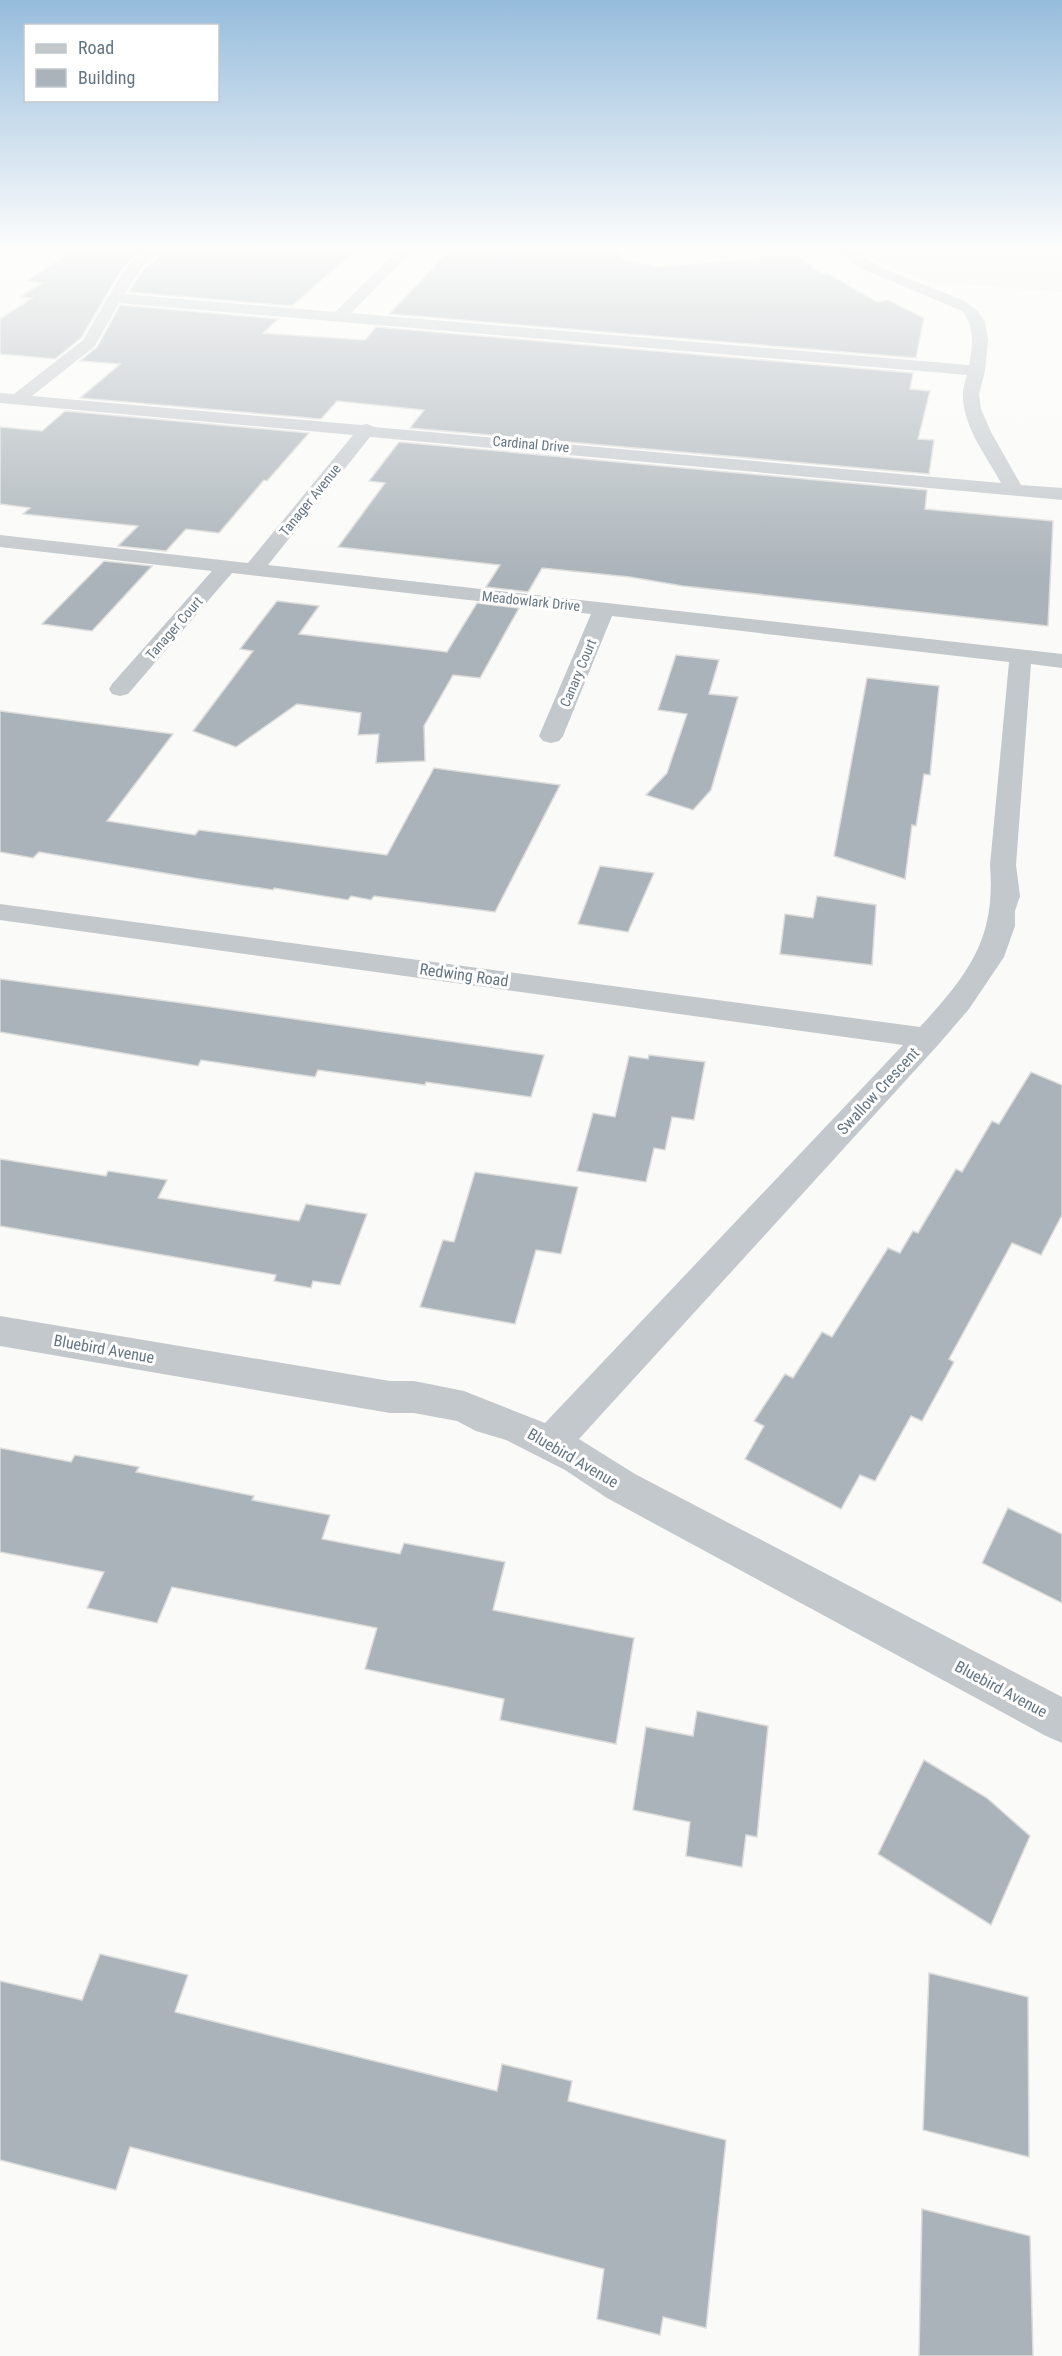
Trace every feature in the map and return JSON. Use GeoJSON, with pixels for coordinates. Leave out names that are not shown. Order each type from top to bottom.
{"type":"FeatureCollection","features":[{"type":"Feature","properties":{"kind":"street"},"geometry":{"type":"LineString","coordinates":[[9,398],[69,357]]}},
{"type":"Feature","properties":{"kind":"street"},"geometry":{"type":"LineString","coordinates":[[811,357],[977,371]]}},
{"type":"Feature","properties":{"kind":"street"},"geometry":{"type":"LineString","coordinates":[[978,357],[970,398],[974,413],[1014,489]]}},
{"type":"Feature","properties":{"kind":"street","name":"Cardinal Drive"},"geometry":{"type":"LineString","coordinates":[[9,398],[1062,494]]}},
{"type":"Feature","properties":{"kind":"street","name":"Tanager Avenue"},"geometry":{"type":"LineString","coordinates":[[253,570],[367,429]]}},
{"type":"Feature","properties":{"kind":"street","name":"Meadowlark Drive"},"geometry":{"type":"LineString","coordinates":[[0,541],[1062,661]]}},
{"type":"Feature","properties":{"kind":"street","name":"Tanager Court"},"geometry":{"type":"LineString","coordinates":[[120,689],[227,567]]}},
{"type":"Feature","properties":{"kind":"street","name":"Canary Court"},"geometry":{"type":"LineString","coordinates":[[551,736],[604,609]]}},
{"type":"Feature","properties":{"kind":"street","name":"Swallow Crescent"},"geometry":{"type":"LineString","coordinates":[[551,1443],[927,1038],[959,1002],[990,957],[1001,926],[1001,911],[1006,896],[1003,865],[1021,656]]}},
{"type":"Feature","properties":{"kind":"street","name":"Redwing Road"},"geometry":{"type":"LineString","coordinates":[[0,912],[297,954],[450,972],[766,1018],[927,1038]]}},
{"type":"Feature","properties":{"kind":"street","name":"Bluebird Avenue"},"geometry":{"type":"LineString","coordinates":[[0,1331],[390,1397],[414,1396],[464,1407],[489,1420],[514,1426],[551,1443],[621,1486],[1062,1721]]}},
{"type":"Feature","properties":{"kind":"building"},"geometry":{"type":"Polygon","coordinates":[[[32,357],[58,357],[55,359],[32,357]]]}},
{"type":"Feature","properties":{"kind":"building"},"geometry":{"type":"Polygon","coordinates":[[[85,357],[726,357],[913,373],[910,389],[930,391],[918,439],[934,440],[929,474],[410,428],[424,410],[337,401],[321,419],[80,398],[120,364],[80,361],[85,357]]]}},
{"type":"Feature","properties":{"kind":"building"},"geometry":{"type":"Polygon","coordinates":[[[65,411],[309,433],[267,481],[264,480],[219,533],[186,529],[166,551],[118,546],[138,526],[23,514],[30,508],[0,504],[0,427],[42,431],[65,411]]]}},
{"type":"Feature","properties":{"kind":"building"},"geometry":{"type":"Polygon","coordinates":[[[399,442],[927,490],[925,509],[1053,521],[1048,626],[683,586],[630,577],[542,568],[528,592],[486,587],[500,565],[338,547],[385,483],[369,481],[399,442]]]}},
{"type":"Feature","properties":{"kind":"building"},"geometry":{"type":"Polygon","coordinates":[[[104,561],[152,566],[92,631],[42,624],[104,561]]]}},
{"type":"Feature","properties":{"kind":"building"},"geometry":{"type":"Polygon","coordinates":[[[277,601],[319,606],[299,634],[447,652],[477,603],[519,608],[480,678],[453,675],[424,726],[425,761],[376,763],[379,734],[358,735],[361,713],[297,704],[236,747],[193,731],[253,651],[240,649],[277,601]]]}},
{"type":"Feature","properties":{"kind":"building"},"geometry":{"type":"Polygon","coordinates":[[[676,655],[719,660],[709,694],[738,697],[711,790],[693,810],[646,795],[667,773],[687,714],[658,710],[676,655]]]}},
{"type":"Feature","properties":{"kind":"building"},"geometry":{"type":"Polygon","coordinates":[[[867,678],[939,686],[930,775],[924,774],[916,826],[912,825],[905,879],[834,856],[867,678]]]}},
{"type":"Feature","properties":{"kind":"building"},"geometry":{"type":"Polygon","coordinates":[[[0,711],[173,734],[107,821],[195,835],[199,830],[387,855],[434,768],[560,785],[495,912],[374,896],[371,900],[351,896],[348,900],[194,878],[39,852],[33,858],[0,852],[0,711]]]}},
{"type":"Feature","properties":{"kind":"building"},"geometry":{"type":"Polygon","coordinates":[[[600,866],[654,873],[628,932],[578,924],[600,866]]]}},
{"type":"Feature","properties":{"kind":"building"},"geometry":{"type":"Polygon","coordinates":[[[817,896],[876,905],[872,965],[780,954],[785,914],[813,918],[817,896]]]}},
{"type":"Feature","properties":{"kind":"building"},"geometry":{"type":"Polygon","coordinates":[[[0,979],[544,1055],[531,1097],[318,1070],[315,1077],[201,1060],[198,1066],[0,1032],[0,979]]]}},
{"type":"Feature","properties":{"kind":"building"},"geometry":{"type":"Polygon","coordinates":[[[649,1055],[705,1062],[694,1120],[672,1117],[665,1150],[654,1148],[646,1182],[577,1171],[593,1113],[615,1117],[629,1056],[648,1059],[649,1055]]]}},
{"type":"Feature","properties":{"kind":"building"},"geometry":{"type":"Polygon","coordinates":[[[1031,1072],[1062,1085],[1062,1215],[1041,1255],[1012,1243],[949,1359],[954,1362],[922,1421],[911,1416],[875,1481],[860,1475],[841,1509],[745,1459],[764,1426],[754,1421],[785,1374],[793,1378],[822,1332],[832,1337],[888,1248],[900,1253],[913,1231],[918,1233],[956,1169],[962,1172],[992,1121],[999,1124],[1031,1072]]]}},
{"type":"Feature","properties":{"kind":"building"},"geometry":{"type":"Polygon","coordinates":[[[0,1159],[106,1176],[108,1171],[167,1180],[158,1198],[299,1221],[306,1204],[367,1214],[340,1285],[313,1281],[311,1288],[274,1281],[276,1275],[0,1226],[0,1159]]]}},
{"type":"Feature","properties":{"kind":"building"},"geometry":{"type":"Polygon","coordinates":[[[475,1172],[578,1187],[561,1254],[536,1250],[515,1324],[420,1307],[443,1240],[454,1242],[475,1172]]]}},
{"type":"Feature","properties":{"kind":"building"},"geometry":{"type":"Polygon","coordinates":[[[0,1448],[71,1462],[75,1455],[139,1467],[136,1472],[254,1496],[252,1500],[330,1515],[322,1539],[400,1554],[404,1543],[505,1562],[493,1610],[634,1638],[616,1744],[500,1720],[504,1699],[365,1669],[377,1628],[172,1587],[157,1623],[87,1608],[104,1572],[0,1552],[0,1448]]]}},
{"type":"Feature","properties":{"kind":"building"},"geometry":{"type":"Polygon","coordinates":[[[1008,1508],[1062,1534],[1062,1603],[982,1563],[1008,1508]]]}},
{"type":"Feature","properties":{"kind":"building"},"geometry":{"type":"Polygon","coordinates":[[[697,1711],[768,1726],[757,1837],[746,1835],[742,1867],[686,1856],[690,1822],[633,1810],[646,1727],[693,1736],[697,1711]]]}},
{"type":"Feature","properties":{"kind":"building"},"geometry":{"type":"Polygon","coordinates":[[[924,1760],[987,1798],[1030,1836],[991,1925],[878,1854],[924,1760]]]}},
{"type":"Feature","properties":{"kind":"building"},"geometry":{"type":"Polygon","coordinates":[[[100,1954],[188,1975],[175,2012],[497,2091],[502,2064],[572,2081],[568,2101],[726,2140],[706,2328],[663,2317],[660,2335],[597,2319],[604,2269],[130,2147],[116,2190],[0,2160],[0,1981],[82,2000],[100,1954]]]}},
{"type":"Feature","properties":{"kind":"building"},"geometry":{"type":"Polygon","coordinates":[[[929,1973],[1028,1997],[1029,2157],[923,2130],[929,1973]]]}},
{"type":"Feature","properties":{"kind":"building"},"geometry":{"type":"Polygon","coordinates":[[[922,2209],[1030,2236],[1033,2356],[919,2356],[922,2209]]]}}]}
